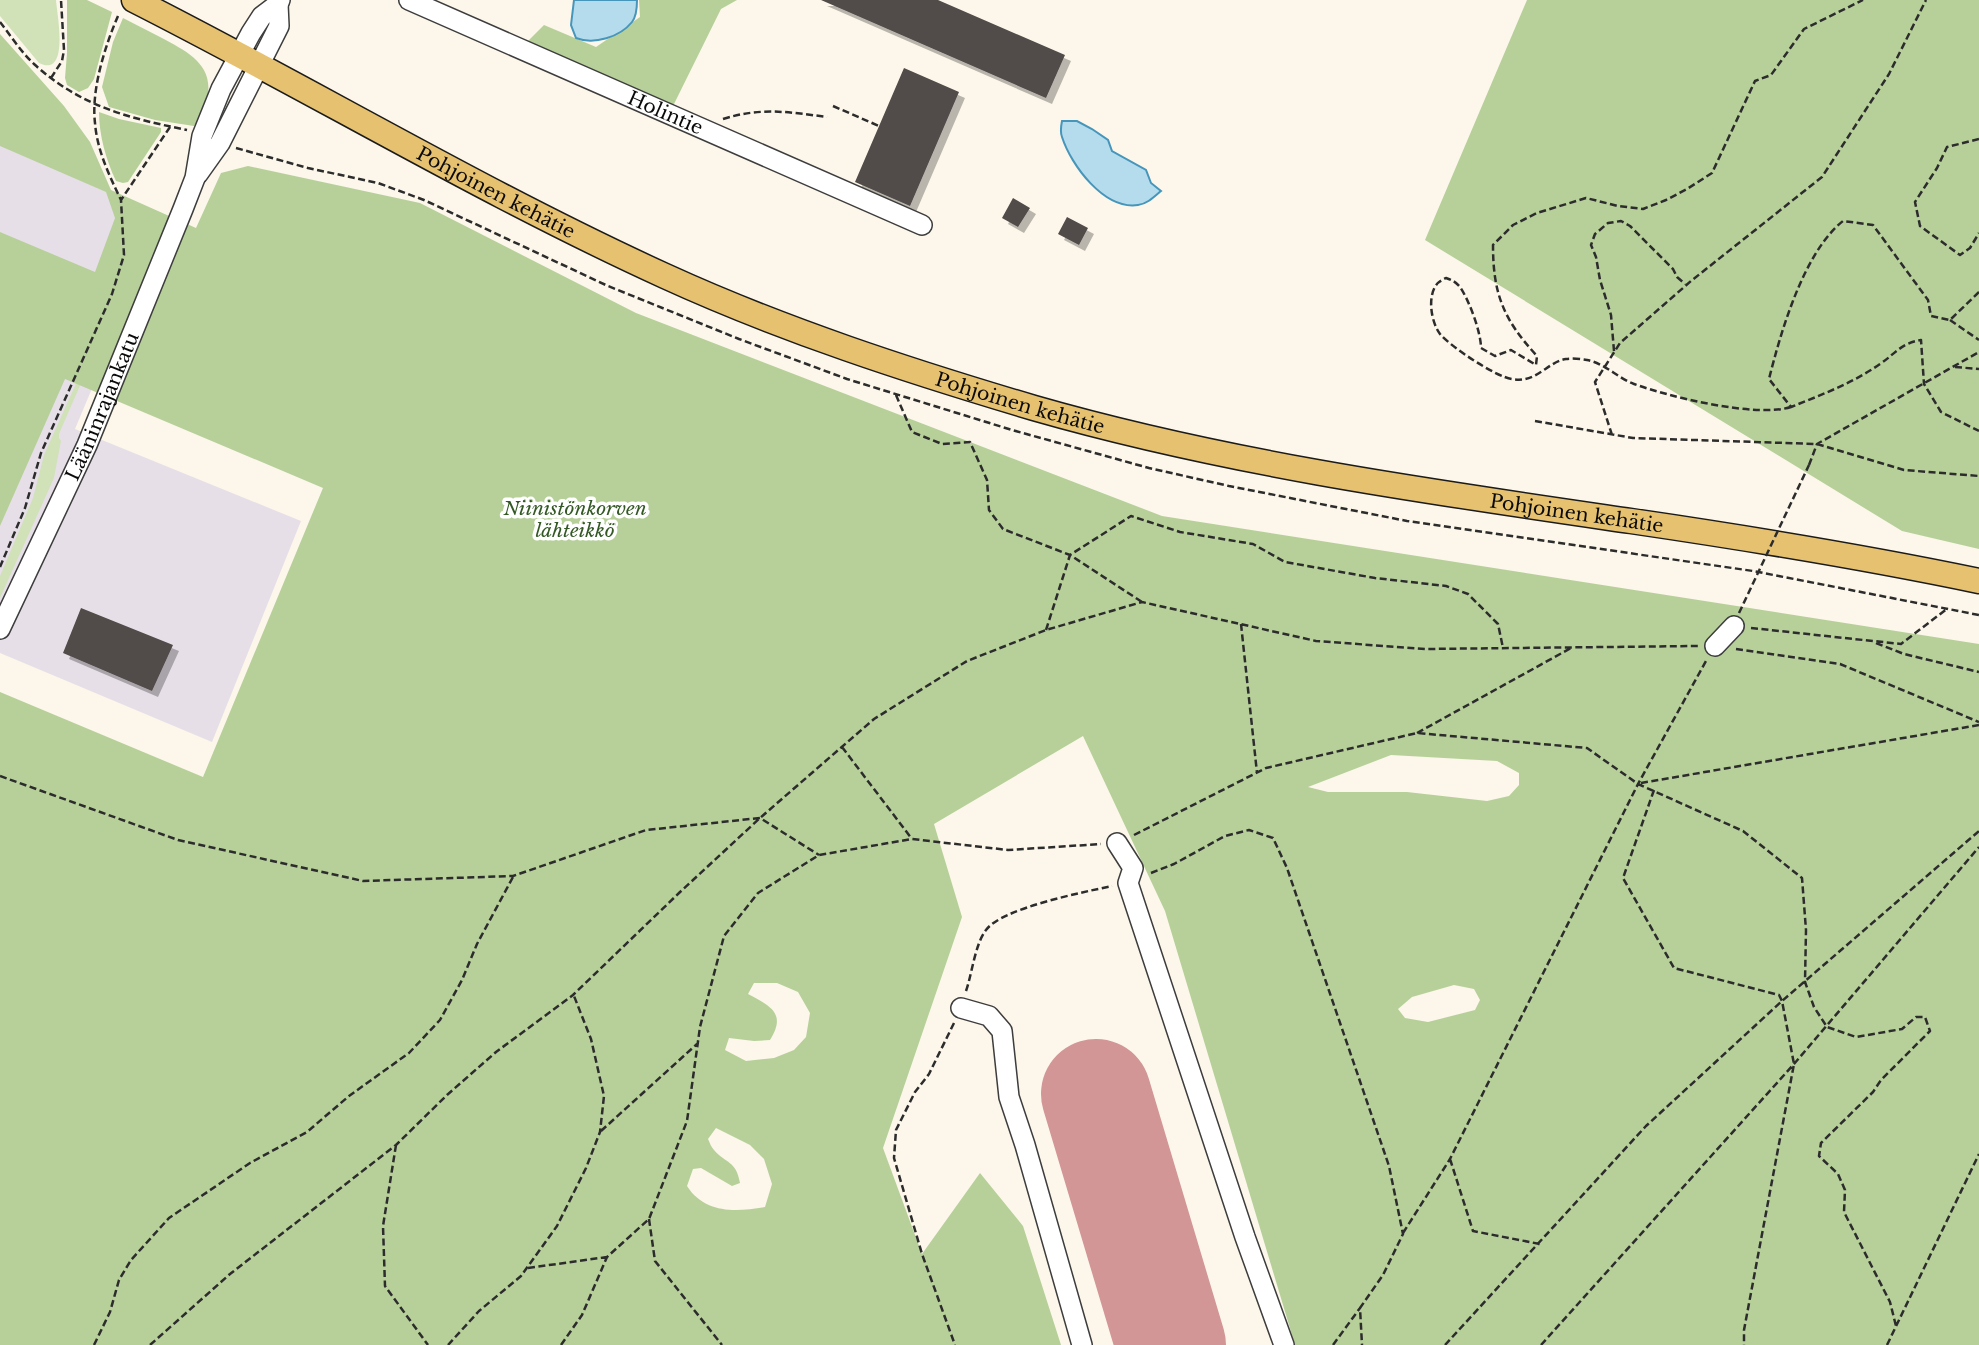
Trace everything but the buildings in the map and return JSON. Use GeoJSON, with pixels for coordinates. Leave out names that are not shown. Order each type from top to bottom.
{"type":"FeatureCollection","features":[{"type":"Feature","properties":{"kind":"main road","name":"Pohjoinen kehätie"},"geometry":{"type":"LineString","coordinates":[[126,8],[249,59],[478,183],[669,278],[848,348],[1023,404],[1123,432],[1387,485],[1850,556],[1979,581]]}},
{"type":"Feature","properties":{"kind":"street","name":"Holintie"},"geometry":{"type":"LineString","coordinates":[[409,0],[922,225]]}},
{"type":"Feature","properties":{"kind":"street","name":"Lääninrajankatu"},"geometry":{"type":"LineString","coordinates":[[0,629],[87,445],[195,178],[220,143],[249,59],[279,26],[279,2]]}},
{"type":"Feature","properties":{"kind":"street"},"geometry":{"type":"LineString","coordinates":[[1715,646],[1737,620]]}},
{"type":"Feature","properties":{"kind":"street"},"geometry":{"type":"LineString","coordinates":[[1117,843],[1133,868],[1128,883],[1245,1237],[1284,1345]]}},
{"type":"Feature","properties":{"kind":"street"},"geometry":{"type":"LineString","coordinates":[[961,1008],[989,1016],[1002,1031],[1009,1097],[1082,1345]]}},
{"type":"Feature","properties":{"kind":"path"},"geometry":{"type":"LineString","coordinates":[[51,78],[62,61],[64,50],[61,0]]}},
{"type":"Feature","properties":{"kind":"path"},"geometry":{"type":"LineString","coordinates":[[1863,0],[1804,29],[1771,75],[1755,81],[1712,173],[1666,200],[1643,209],[1586,198],[1537,213],[1513,225],[1493,245],[1493,271],[1504,314],[1537,356],[1536,365],[1511,349],[1495,356],[1481,348],[1481,339],[1468,302],[1454,280],[1446,278],[1437,283],[1431,309],[1433,321],[1440,334],[1453,345],[1496,374],[1513,380],[1528,379],[1565,359],[1590,360],[1632,383],[1678,398],[1778,411],[1832,391],[1879,365],[1907,342],[1921,340],[1924,384],[1941,412],[1979,431]]}},
{"type":"Feature","properties":{"kind":"path"},"geometry":{"type":"LineString","coordinates":[[1612,435],[1595,382],[1614,351],[1686,285],[1822,177],[1889,74],[1926,0]]}},
{"type":"Feature","properties":{"kind":"path"},"geometry":{"type":"LineString","coordinates":[[0,567],[25,508],[41,453],[113,294],[124,255],[121,200],[100,152],[94,122],[98,80],[126,8]]}},
{"type":"Feature","properties":{"kind":"path"},"geometry":{"type":"LineString","coordinates":[[832,106],[879,126]]}},
{"type":"Feature","properties":{"kind":"path"},"geometry":{"type":"LineString","coordinates":[[696,127],[728,117],[774,110],[827,117]]}},
{"type":"Feature","properties":{"kind":"path"},"geometry":{"type":"LineString","coordinates":[[121,200],[170,127]]}},
{"type":"Feature","properties":{"kind":"path"},"geometry":{"type":"LineString","coordinates":[[1979,139],[1947,147],[1915,202],[1920,226],[1960,255],[1970,248],[1979,233]]}},
{"type":"Feature","properties":{"kind":"path"},"geometry":{"type":"LineString","coordinates":[[1614,351],[1611,315],[1591,245],[1595,234],[1608,223],[1621,221],[1630,226],[1686,285]]}},
{"type":"Feature","properties":{"kind":"path"},"geometry":{"type":"LineString","coordinates":[[1791,407],[1769,379],[1780,334],[1796,293],[1816,255],[1832,229],[1843,221],[1872,225],[1928,300],[1931,316],[1950,320],[1979,340]]}},
{"type":"Feature","properties":{"kind":"path"},"geometry":{"type":"LineString","coordinates":[[1950,320],[1979,292]]}},
{"type":"Feature","properties":{"kind":"path"},"geometry":{"type":"LineString","coordinates":[[1948,608],[1901,644],[1737,620],[1817,444],[1979,352]]}},
{"type":"Feature","properties":{"kind":"path"},"geometry":{"type":"LineString","coordinates":[[1955,367],[1979,369]]}},
{"type":"Feature","properties":{"kind":"path"},"geometry":{"type":"LineString","coordinates":[[895,395],[912,432],[942,444],[970,442],[987,480],[989,510],[1003,529],[1070,555],[1142,602],[1316,641],[1424,649],[1715,646],[1840,664],[1979,723]]}},
{"type":"Feature","properties":{"kind":"path"},"geometry":{"type":"LineString","coordinates":[[1535,421],[1633,438],[1817,444],[1904,470],[1979,476]]}},
{"type":"Feature","properties":{"kind":"path"},"geometry":{"type":"LineString","coordinates":[[1046,629],[1070,555],[1131,516],[1180,532],[1253,544],[1285,562],[1375,578],[1446,586],[1468,594],[1499,624],[1503,648]]}},
{"type":"Feature","properties":{"kind":"path"},"geometry":{"type":"LineString","coordinates":[[150,1345],[230,1274],[396,1144],[495,1052],[573,995],[760,818],[874,719],[967,661],[1046,629],[1142,602]]}},
{"type":"Feature","properties":{"kind":"path"},"geometry":{"type":"LineString","coordinates":[[1241,624],[1257,773]]}},
{"type":"Feature","properties":{"kind":"path"},"geometry":{"type":"LineString","coordinates":[[1870,641],[1904,654],[1979,672]]}},
{"type":"Feature","properties":{"kind":"path"},"geometry":{"type":"LineString","coordinates":[[1333,1345],[1383,1275],[1403,1234],[1450,1159],[1638,783],[1715,646]]}},
{"type":"Feature","properties":{"kind":"path"},"geometry":{"type":"LineString","coordinates":[[561,1345],[582,1315],[607,1257],[649,1219],[687,1121],[700,1027],[724,936],[758,893],[819,855],[912,839],[1008,850],[1117,843],[1266,768],[1417,733],[1572,647]]}},
{"type":"Feature","properties":{"kind":"path"},"geometry":{"type":"LineString","coordinates":[[1638,783],[1979,723]]}},
{"type":"Feature","properties":{"kind":"path"},"geometry":{"type":"LineString","coordinates":[[1417,733],[1587,748],[1638,783],[1744,831],[1802,878],[1806,929],[1805,982],[1814,1007],[1826,1026],[1856,1037],[1902,1028],[1916,1017],[1926,1017],[1930,1031],[1821,1143],[1819,1156],[1838,1174],[1845,1190],[1844,1212],[1890,1302],[1896,1326]]}},
{"type":"Feature","properties":{"kind":"path"},"geometry":{"type":"LineString","coordinates":[[842,747],[912,839]]}},
{"type":"Feature","properties":{"kind":"path"},"geometry":{"type":"LineString","coordinates":[[0,776],[178,840],[363,881],[513,876],[646,830],[760,818],[819,855]]}},
{"type":"Feature","properties":{"kind":"path"},"geometry":{"type":"LineString","coordinates":[[1654,790],[1623,878],[1674,968],[1779,995],[1794,1064],[1744,1345]]}},
{"type":"Feature","properties":{"kind":"path"},"geometry":{"type":"LineString","coordinates":[[955,1345],[922,1255],[894,1158],[896,1130],[915,1092],[929,1074],[961,1008],[985,930],[1000,917],[1077,893],[1128,883],[1174,864],[1225,836],[1249,830],[1273,838],[1287,868],[1389,1166],[1403,1234]]}},
{"type":"Feature","properties":{"kind":"path"},"geometry":{"type":"LineString","coordinates":[[1446,1345],[1646,1126],[1782,1001],[1979,831]]}},
{"type":"Feature","properties":{"kind":"path"},"geometry":{"type":"LineString","coordinates":[[1541,1345],[1794,1064],[1979,847]]}},
{"type":"Feature","properties":{"kind":"path"},"geometry":{"type":"LineString","coordinates":[[94,1345],[110,1312],[119,1280],[131,1260],[169,1217],[250,1163],[307,1132],[349,1096],[409,1053],[440,1020],[463,980],[477,944],[513,876]]}},
{"type":"Feature","properties":{"kind":"path"},"geometry":{"type":"LineString","coordinates":[[448,1345],[479,1311],[520,1276],[557,1226],[586,1168],[600,1132],[604,1096],[590,1039],[573,995]]}},
{"type":"Feature","properties":{"kind":"path"},"geometry":{"type":"LineString","coordinates":[[600,1132],[697,1044]]}},
{"type":"Feature","properties":{"kind":"path"},"geometry":{"type":"LineString","coordinates":[[396,1144],[383,1226],[385,1286],[428,1345]]}},
{"type":"Feature","properties":{"kind":"path"},"geometry":{"type":"LineString","coordinates":[[1887,1345],[1979,1154]]}},
{"type":"Feature","properties":{"kind":"path"},"geometry":{"type":"LineString","coordinates":[[1450,1159],[1474,1231],[1540,1244]]}},
{"type":"Feature","properties":{"kind":"path"},"geometry":{"type":"LineString","coordinates":[[649,1219],[655,1261],[722,1345]]}},
{"type":"Feature","properties":{"kind":"path"},"geometry":{"type":"LineString","coordinates":[[526,1268],[607,1257]]}},
{"type":"Feature","properties":{"kind":"path"},"geometry":{"type":"LineString","coordinates":[[1360,1308],[1362,1345]]}},
{"type":"Feature","properties":{"kind":"shaded area"},"geometry":{"type":"Polygon","coordinates":[[[0,145],[164,217],[75,429],[301,521],[212,742],[0,653],[0,145]]]}},
{"type":"Feature","properties":{"kind":"green space"},"geometry":{"type":"Polygon","coordinates":[[[0,0],[56,0],[60,42],[55,61],[49,65],[39,63],[0,16],[0,0]]]}},
{"type":"Feature","properties":{"kind":"green space"},"geometry":{"type":"Polygon","coordinates":[[[67,0],[87,0],[112,12],[94,79],[88,88],[79,92],[67,85],[65,78],[67,0]]]}},
{"type":"Feature","properties":{"kind":"green space"},"geometry":{"type":"Polygon","coordinates":[[[639,0],[737,0],[721,9],[673,106],[528,41],[544,25],[596,47],[640,17],[639,0]]]}},
{"type":"Feature","properties":{"kind":"green space"},"geometry":{"type":"Polygon","coordinates":[[[1527,0],[1979,0],[1979,549],[1902,531],[1425,240],[1527,0]]]}},
{"type":"Feature","properties":{"kind":"green space"},"geometry":{"type":"Polygon","coordinates":[[[123,18],[181,49],[204,70],[208,89],[206,102],[199,121],[194,126],[155,120],[109,107],[102,87],[113,42],[123,18]]]}},
{"type":"Feature","properties":{"kind":"green space","name":"Niinistönkorven lähteikkö"},"geometry":{"type":"Polygon","coordinates":[[[0,34],[64,106],[90,142],[111,190],[196,228],[221,173],[248,166],[420,203],[636,313],[1162,516],[1979,644],[1979,1345],[1295,1345],[1165,911],[1083,736],[934,824],[962,917],[883,1148],[922,1254],[980,1173],[1023,1226],[1061,1345],[0,1345],[0,692],[203,777],[323,488],[65,379],[0,526],[0,232],[95,272],[115,218],[106,192],[0,146],[0,34]],[[1391,755],[1308,787],[1328,792],[1407,792],[1487,801],[1509,796],[1519,785],[1519,773],[1497,761],[1391,755]],[[754,983],[748,994],[774,1011],[777,1023],[775,1031],[770,1040],[729,1038],[725,1050],[746,1061],[774,1058],[794,1050],[806,1037],[810,1013],[798,992],[777,983],[754,983]],[[1454,985],[1412,997],[1398,1009],[1405,1018],[1428,1022],[1475,1010],[1480,1000],[1474,989],[1454,985]],[[716,1128],[708,1139],[714,1150],[736,1170],[740,1183],[732,1186],[701,1168],[693,1169],[687,1186],[694,1195],[703,1202],[722,1209],[765,1207],[772,1184],[764,1159],[750,1145],[716,1128]]]}},
{"type":"Feature","properties":{"kind":"green space"},"geometry":{"type":"Polygon","coordinates":[[[99,112],[161,128],[128,182],[116,181],[112,173],[102,138],[99,112]]]}},
{"type":"Feature","properties":{"kind":"green space"},"geometry":{"type":"Polygon","coordinates":[[[78,379],[82,381],[59,434],[61,441],[54,478],[0,598],[0,576],[33,498],[44,455],[78,379]]]}},
{"type":"Feature","properties":{"kind":"water"},"geometry":{"type":"Polygon","coordinates":[[[574,0],[637,0],[634,17],[627,27],[614,36],[591,41],[576,38],[571,25],[574,0]]]}},
{"type":"Feature","properties":{"kind":"water"},"geometry":{"type":"Polygon","coordinates":[[[1062,121],[1077,121],[1108,140],[1112,151],[1146,170],[1151,183],[1161,191],[1147,202],[1138,205],[1125,205],[1101,193],[1081,172],[1066,148],[1061,135],[1062,121]]]}},
{"type":"Feature","properties":{"kind":"runway"},"geometry":{"type":"LineString","coordinates":[[1096,1094],[1171,1345]]}}]}
